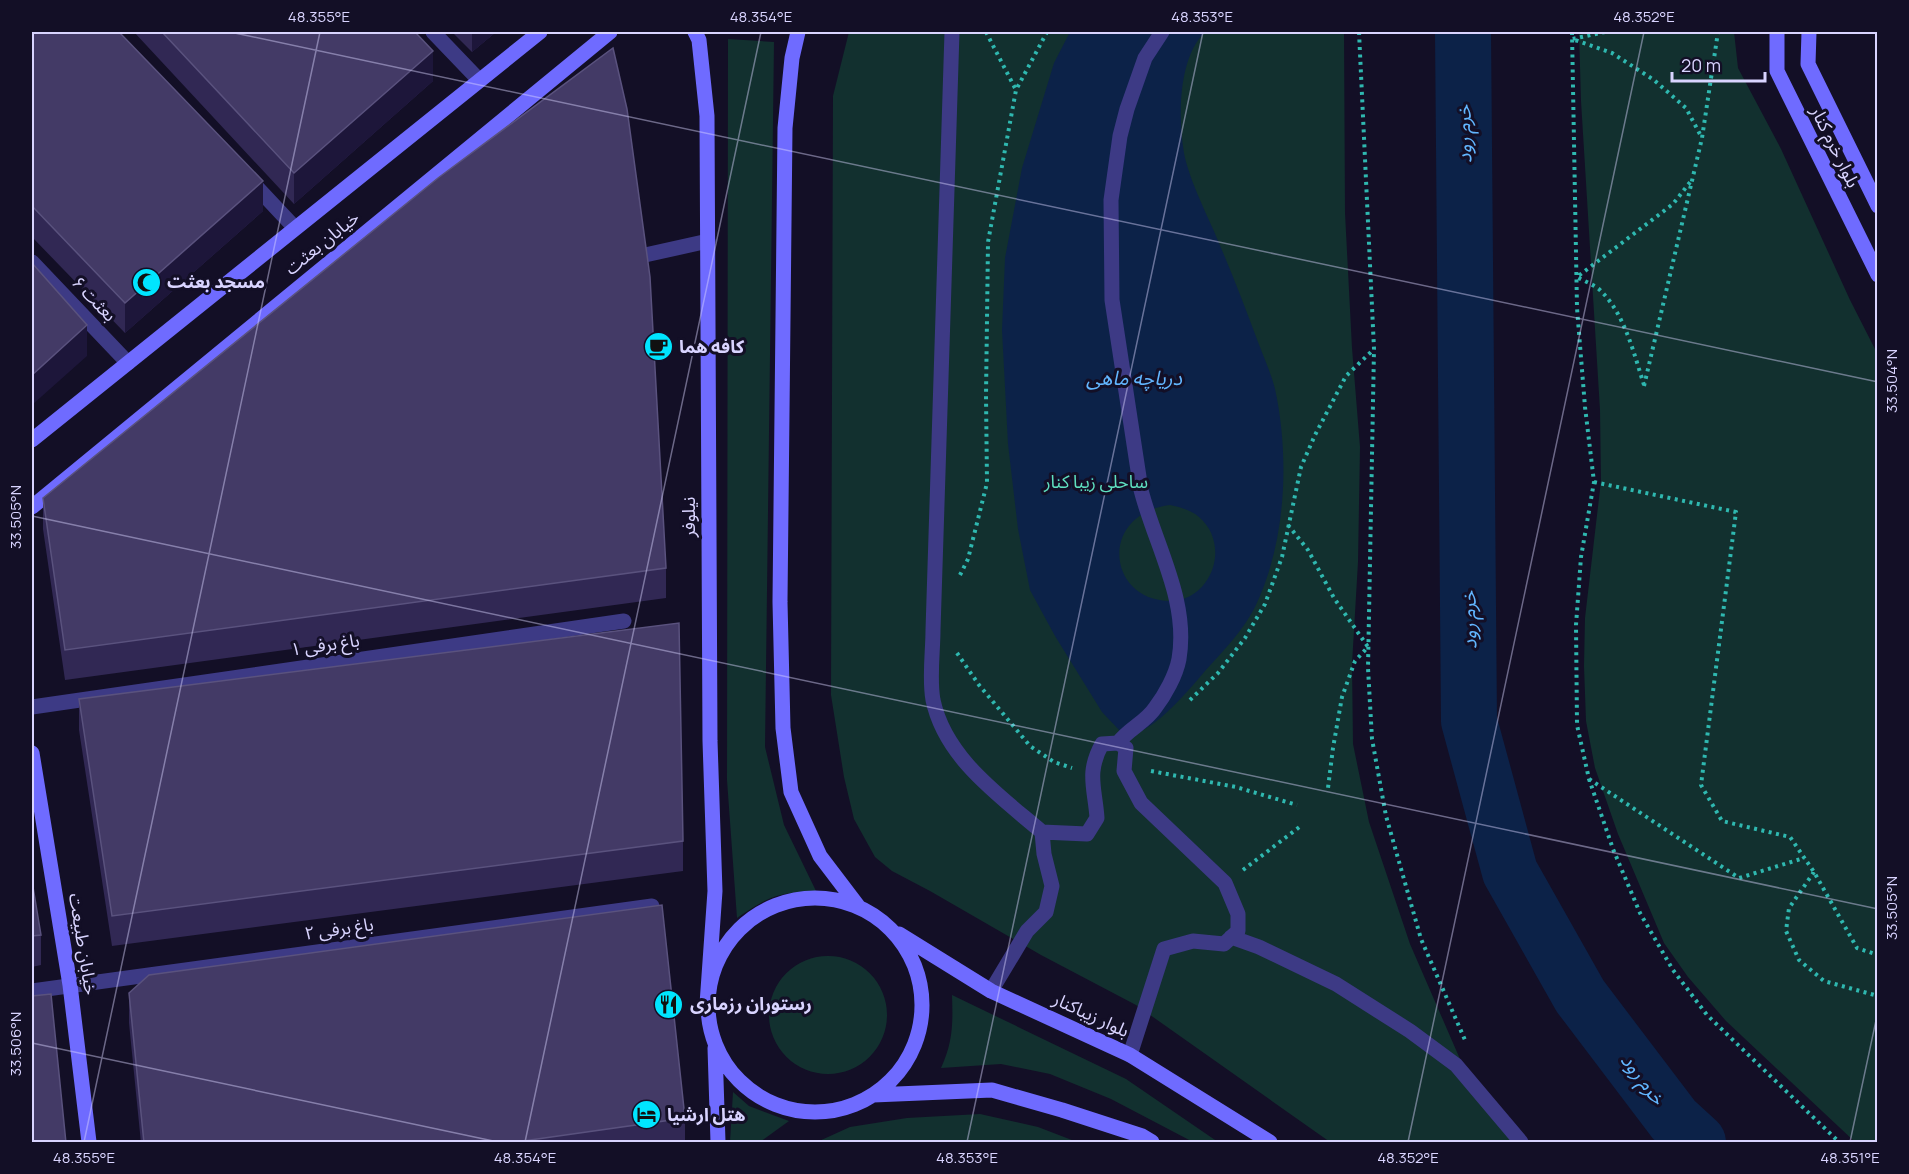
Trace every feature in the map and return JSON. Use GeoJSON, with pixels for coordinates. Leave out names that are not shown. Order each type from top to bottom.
{"type":"FeatureCollection","features":[{"type":"Feature","properties":{"kind":"main road","name":"خیابان بعثت"},"geometry":{"type":"LineString","coordinates":[[32,440],[540,32]]}},
{"type":"Feature","properties":{"kind":"main road","name":"خیابان بعثت"},"geometry":{"type":"LineString","coordinates":[[32,507],[610,32]]}},
{"type":"Feature","properties":{"kind":"main road","name":"نیلوفر"},"geometry":{"type":"LineString","coordinates":[[695,32],[699,40],[707,116],[710,741],[715,891],[707,1004]]}},
{"type":"Feature","properties":{"kind":"main road"},"geometry":{"type":"LineString","coordinates":[[798,32],[792,58],[785,128],[780,602],[783,728],[791,792],[820,856],[858,906]]}},
{"type":"Feature","properties":{"kind":"main road","name":"بلوار خرم کنار"},"geometry":{"type":"LineString","coordinates":[[1777,32],[1777,71],[1878,275]]}},
{"type":"Feature","properties":{"kind":"main road","name":"بلوار خرم کنار"},"geometry":{"type":"LineString","coordinates":[[1809,32],[1808,64],[1878,206]]}},
{"type":"Feature","properties":{"kind":"main road","name":"خیابان طبیعت"},"geometry":{"type":"LineString","coordinates":[[32,753],[70,985],[89,1143]]}},
{"type":"Feature","properties":{"kind":"main road"},"geometry":{"type":"LineString","coordinates":[[824,898],[858,906],[876,916],[892,930],[910,956],[921,985],[922,1016],[914,1047],[897,1074],[873,1095],[843,1108],[812,1112],[782,1106],[753,1092],[730,1071],[715,1045],[709,1024],[707,1004],[713,969],[724,948],[730,938],[756,915],[788,901],[824,898]]}},
{"type":"Feature","properties":{"kind":"main road","name":"بلوار زیباکنار"},"geometry":{"type":"LineString","coordinates":[[892,930],[991,991],[1130,1055],[1270,1143]]}},
{"type":"Feature","properties":{"kind":"main road"},"geometry":{"type":"LineString","coordinates":[[715,1045],[718,1143]]}},
{"type":"Feature","properties":{"kind":"main road"},"geometry":{"type":"LineString","coordinates":[[873,1095],[992,1090],[1142,1136],[1152,1143]]}},
{"type":"Feature","properties":{"kind":"street"},"geometry":{"type":"LineString","coordinates":[[433,32],[479,80]]}},
{"type":"Feature","properties":{"kind":"street"},"geometry":{"type":"LineString","coordinates":[[952,32],[933,630],[933,697],[939,721],[956,751],[984,782],[1042,832],[1087,834],[1097,818],[1091,775],[1096,755],[1102,744],[1120,740],[1153,712],[1164,695],[1179,660],[1180,628],[1176,597],[1148,516],[1133,450],[1112,300],[1111,200],[1120,136],[1145,58],[1162,32]]}},
{"type":"Feature","properties":{"kind":"street"},"geometry":{"type":"LineString","coordinates":[[238,168],[295,228]]}},
{"type":"Feature","properties":{"kind":"street"},"geometry":{"type":"LineString","coordinates":[[616,262],[708,241]]}},
{"type":"Feature","properties":{"kind":"street","name":"بعثت ۶"},"geometry":{"type":"LineString","coordinates":[[32,262],[128,363]]}},
{"type":"Feature","properties":{"kind":"street","name":"باغ برفی ۱"},"geometry":{"type":"LineString","coordinates":[[32,707],[624,621]]}},
{"type":"Feature","properties":{"kind":"street"},"geometry":{"type":"LineString","coordinates":[[1120,740],[1126,748],[1124,771],[1141,803],[1225,883],[1238,914],[1238,931],[1224,944],[1193,941],[1164,950],[1130,1055]]}},
{"type":"Feature","properties":{"kind":"street"},"geometry":{"type":"LineString","coordinates":[[991,991],[1027,931],[1046,912],[1052,886],[1044,854],[1042,832]]}},
{"type":"Feature","properties":{"kind":"street","name":"باغ برفی ۲"},"geometry":{"type":"LineString","coordinates":[[32,991],[652,906]]}},
{"type":"Feature","properties":{"kind":"street"},"geometry":{"type":"LineString","coordinates":[[1231,937],[1259,947],[1336,984],[1410,1031],[1456,1065],[1521,1143]]}},
{"type":"Feature","properties":{"kind":"path"},"geometry":{"type":"LineString","coordinates":[[986,32],[1016,90]]}},
{"type":"Feature","properties":{"kind":"path"},"geometry":{"type":"LineString","coordinates":[[958,579],[968,559],[987,483],[988,242],[1016,90],[1047,32]]}},
{"type":"Feature","properties":{"kind":"path"},"geometry":{"type":"LineString","coordinates":[[1359,32],[1374,349],[1368,646],[1372,739],[1386,816],[1421,939],[1465,1042]]}},
{"type":"Feature","properties":{"kind":"path"},"geometry":{"type":"LineString","coordinates":[[1572,32],[1576,277],[1585,407],[1594,482],[1581,557],[1576,625],[1577,725],[1589,779],[1613,849],[1640,913],[1673,970],[1707,1015],[1839,1143]]}},
{"type":"Feature","properties":{"kind":"path"},"geometry":{"type":"LineString","coordinates":[[1572,39],[1605,32]]}},
{"type":"Feature","properties":{"kind":"path"},"geometry":{"type":"LineString","coordinates":[[1576,277],[1600,289],[1615,309],[1634,352],[1644,386],[1702,138],[1718,32]]}},
{"type":"Feature","properties":{"kind":"path"},"geometry":{"type":"LineString","coordinates":[[1572,39],[1612,53],[1654,80],[1686,108],[1702,138]]}},
{"type":"Feature","properties":{"kind":"path"},"geometry":{"type":"LineString","coordinates":[[1576,277],[1673,204],[1692,179]]}},
{"type":"Feature","properties":{"kind":"path"},"geometry":{"type":"LineString","coordinates":[[1186,704],[1218,673],[1245,638],[1265,604],[1282,557],[1301,467],[1346,376],[1374,349]]}},
{"type":"Feature","properties":{"kind":"path"},"geometry":{"type":"LineString","coordinates":[[1594,482],[1736,512],[1701,785],[1722,821],[1790,837],[1814,872],[1857,948],[1878,955]]}},
{"type":"Feature","properties":{"kind":"path"},"geometry":{"type":"LineString","coordinates":[[1288,524],[1308,550],[1334,598],[1368,646]]}},
{"type":"Feature","properties":{"kind":"path"},"geometry":{"type":"LineString","coordinates":[[933,630],[952,646],[979,685],[1030,746],[1054,762],[1091,775]]}},
{"type":"Feature","properties":{"kind":"path"},"geometry":{"type":"LineString","coordinates":[[1328,788],[1342,698],[1355,661],[1368,646]]}},
{"type":"Feature","properties":{"kind":"path"},"geometry":{"type":"LineString","coordinates":[[1124,771],[1143,770],[1236,787],[1297,805]]}},
{"type":"Feature","properties":{"kind":"path"},"geometry":{"type":"LineString","coordinates":[[1589,779],[1739,878],[1804,858]]}},
{"type":"Feature","properties":{"kind":"path"},"geometry":{"type":"LineString","coordinates":[[1225,883],[1302,825]]}},
{"type":"Feature","properties":{"kind":"path"},"geometry":{"type":"LineString","coordinates":[[1814,872],[1789,908],[1786,931],[1799,960],[1824,981],[1878,996]]}},
{"type":"Feature","properties":{"kind":"green space","name":"ساحلی زیبا کنار"},"geometry":{"type":"Polygon","coordinates":[[[849,32],[1344,32],[1345,213],[1360,447],[1358,562],[1352,664],[1353,744],[1369,822],[1410,944],[1463,1066],[1523,1142],[1330,1142],[1136,1005],[1041,955],[892,871],[875,857],[854,819],[844,777],[831,695],[833,96],[849,32]]]}},
{"type":"Feature","properties":{"kind":"green space"},"geometry":{"type":"Polygon","coordinates":[[[1579,32],[1734,32],[1738,68],[1781,149],[1850,300],[1877,353],[1877,1142],[1855,1142],[1726,1021],[1688,977],[1664,943],[1618,834],[1595,768],[1586,721],[1584,666],[1585,618],[1601,481],[1600,410],[1581,101],[1579,32]]]}},
{"type":"Feature","properties":{"kind":"green space"},"geometry":{"type":"Polygon","coordinates":[[[728,39],[774,42],[765,747],[784,825],[816,891],[774,897],[737,918],[727,780],[728,39]]]}},
{"type":"Feature","properties":{"kind":"green space"},"geometry":{"type":"Polygon","coordinates":[[[828,956],[850,961],[870,973],[882,993],[887,1015],[882,1037],[870,1057],[850,1069],[828,1074],[806,1069],[786,1057],[774,1037],[769,1015],[774,993],[786,973],[806,961],[828,956]]]}},
{"type":"Feature","properties":{"kind":"green space"},"geometry":{"type":"Polygon","coordinates":[[[952,995],[1126,1079],[1218,1142],[1193,1142],[1111,1099],[1050,1074],[1001,1064],[941,1068],[948,1050],[951,1032],[952,995]]]}},
{"type":"Feature","properties":{"kind":"green space"},"geometry":{"type":"Polygon","coordinates":[[[733,1092],[749,1106],[789,1121],[760,1142],[730,1142],[733,1092]]]}},
{"type":"Feature","properties":{"kind":"green space"},"geometry":{"type":"Polygon","coordinates":[[[980,1114],[1038,1127],[1077,1142],[817,1142],[850,1127],[907,1118],[980,1114]]]}},
{"type":"Feature","properties":{"kind":"water","name":"دریاچه ماهی"},"geometry":{"type":"Polygon","coordinates":[[[1070,32],[1205,32],[1189,57],[1182,89],[1181,123],[1184,153],[1192,181],[1231,271],[1269,371],[1280,416],[1283,471],[1279,528],[1273,556],[1255,607],[1232,641],[1183,696],[1165,714],[1137,733],[1121,732],[1102,712],[1055,636],[1030,590],[1018,529],[1008,444],[1002,330],[1005,258],[1022,168],[1054,63],[1070,32]],[[1170,505],[1147,512],[1131,524],[1122,539],[1119,556],[1123,573],[1133,587],[1149,597],[1175,601],[1190,596],[1205,583],[1213,567],[1215,549],[1214,540],[1206,524],[1199,517],[1185,509],[1170,505]]]}},
{"type":"Feature","properties":{"kind":"building"},"geometry":{"type":"Polygon","coordinates":[[[32,32],[119,32],[263,181],[125,303],[32,206],[32,32]]]}},
{"type":"Feature","properties":{"kind":"building"},"geometry":{"type":"Polygon","coordinates":[[[162,32],[415,32],[433,51],[294,173],[162,32]]]}},
{"type":"Feature","properties":{"kind":"building"},"geometry":{"type":"Polygon","coordinates":[[[613,48],[627,109],[650,277],[666,568],[65,650],[43,498],[438,178],[613,48]]]}},
{"type":"Feature","properties":{"kind":"building"},"geometry":{"type":"Polygon","coordinates":[[[32,263],[87,325],[32,375],[32,263]]]}},
{"type":"Feature","properties":{"kind":"building"},"geometry":{"type":"Polygon","coordinates":[[[679,623],[683,841],[112,916],[79,699],[679,623]]]}},
{"type":"Feature","properties":{"kind":"building"},"geometry":{"type":"Polygon","coordinates":[[[32,881],[41,935],[32,936],[32,881]]]}},
{"type":"Feature","properties":{"kind":"building"},"geometry":{"type":"Polygon","coordinates":[[[662,905],[685,1118],[509,1143],[144,1143],[129,993],[149,975],[662,905]]]}},
{"type":"Feature","properties":{"kind":"building"},"geometry":{"type":"Polygon","coordinates":[[[51,994],[66,1143],[32,1143],[32,996],[51,994]]]}},
{"type":"Feature","properties":{"kind":"waterway","name":"خرم رود"},"geometry":{"type":"LineString","coordinates":[[1463,32],[1469,721],[1510,872],[1580,996],[1674,1120],[1698,1142]]}},
{"type":"Feature","properties":{"kind":"place","name":"مسجد بعثت"},"geometry":{"type":"Point","coordinates":[146,282]}},
{"type":"Feature","properties":{"kind":"place","name":"کافه هما"},"geometry":{"type":"Point","coordinates":[658,347]}},
{"type":"Feature","properties":{"kind":"place","name":"رستوران رزماری"},"geometry":{"type":"Point","coordinates":[669,1004]}},
{"type":"Feature","properties":{"kind":"place","name":"هتل ارشیا"},"geometry":{"type":"Point","coordinates":[646,1115]}}]}
